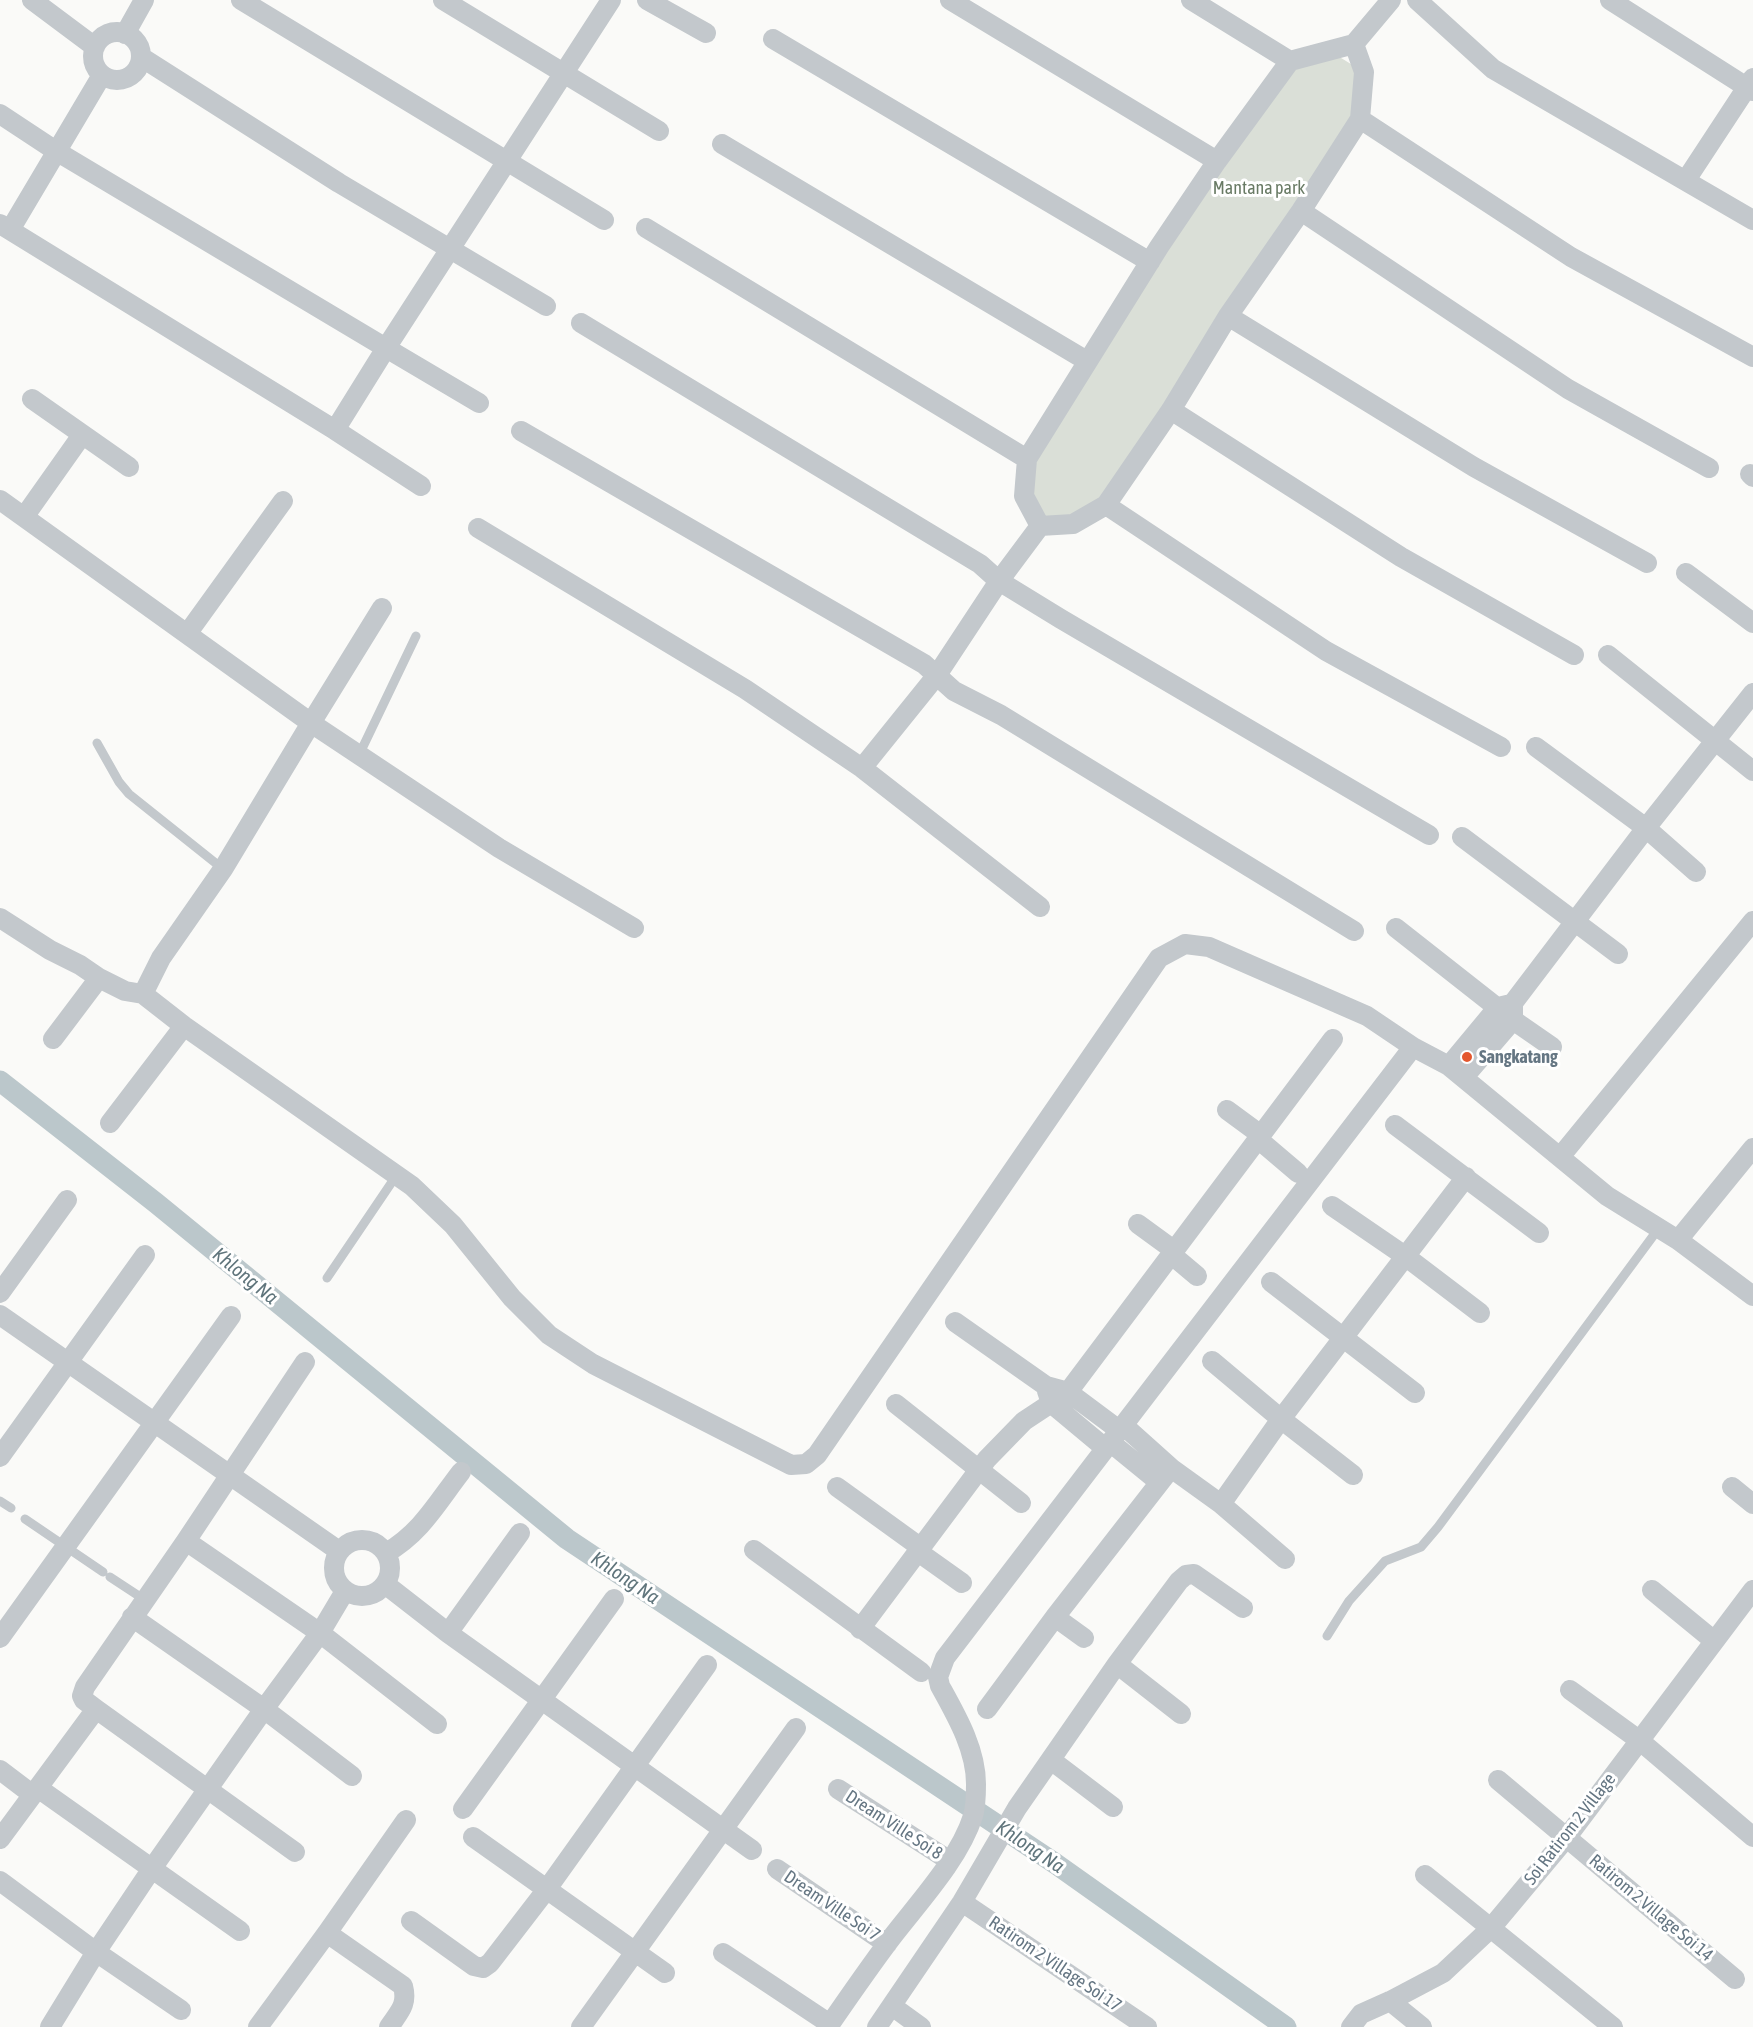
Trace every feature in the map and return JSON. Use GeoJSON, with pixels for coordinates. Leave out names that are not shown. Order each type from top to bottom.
{"type":"FeatureCollection","features":[{"type":"Feature","properties":{"kind":"street"},"geometry":{"type":"LineString","coordinates":[[32,0],[95,47]]}},
{"type":"Feature","properties":{"kind":"street"},"geometry":{"type":"LineString","coordinates":[[125,34],[144,0]]}},
{"type":"Feature","properties":{"kind":"street"},"geometry":{"type":"LineString","coordinates":[[241,0],[604,220]]}},
{"type":"Feature","properties":{"kind":"street"},"geometry":{"type":"LineString","coordinates":[[443,0],[659,131]]}},
{"type":"Feature","properties":{"kind":"street"},"geometry":{"type":"LineString","coordinates":[[335,430],[611,0]]}},
{"type":"Feature","properties":{"kind":"street"},"geometry":{"type":"LineString","coordinates":[[647,0],[706,33]]}},
{"type":"Feature","properties":{"kind":"street"},"geometry":{"type":"LineString","coordinates":[[950,0],[1217,161]]}},
{"type":"Feature","properties":{"kind":"street"},"geometry":{"type":"LineString","coordinates":[[1191,0],[1290,61]]}},
{"type":"Feature","properties":{"kind":"street"},"geometry":{"type":"LineString","coordinates":[[1040,526],[1024,496],[1028,459],[1087,361],[1217,161],[1290,61],[1354,44],[1391,0]]}},
{"type":"Feature","properties":{"kind":"street"},"geometry":{"type":"LineString","coordinates":[[1417,0],[1493,69],[1753,220]]}},
{"type":"Feature","properties":{"kind":"street"},"geometry":{"type":"LineString","coordinates":[[1610,0],[1751,85],[1686,180]]}},
{"type":"Feature","properties":{"kind":"street"},"geometry":{"type":"LineString","coordinates":[[110,33],[125,34],[137,43],[141,57],[136,70],[124,79],[109,79],[97,70],[94,62],[95,47],[110,33]]}},
{"type":"Feature","properties":{"kind":"street"},"geometry":{"type":"LineString","coordinates":[[773,39],[1150,262]]}},
{"type":"Feature","properties":{"kind":"street"},"geometry":{"type":"LineString","coordinates":[[862,768],[937,675],[999,581],[1040,526],[1073,524],[1106,505],[1171,410],[1228,316],[1301,211],[1360,119],[1364,72],[1354,44]]}},
{"type":"Feature","properties":{"kind":"street"},"geometry":{"type":"LineString","coordinates":[[141,57],[339,183],[546,306]]}},
{"type":"Feature","properties":{"kind":"street"},"geometry":{"type":"LineString","coordinates":[[102,75],[56,151],[5,227],[335,430],[421,486]]}},
{"type":"Feature","properties":{"kind":"street"},"geometry":{"type":"LineString","coordinates":[[0,114],[56,151],[479,403]]}},
{"type":"Feature","properties":{"kind":"street"},"geometry":{"type":"LineString","coordinates":[[1360,119],[1571,257],[1753,357]]}},
{"type":"Feature","properties":{"kind":"street"},"geometry":{"type":"LineString","coordinates":[[722,144],[1087,361]]}},
{"type":"Feature","properties":{"kind":"street"},"geometry":{"type":"LineString","coordinates":[[1301,211],[1568,389],[1709,468]]}},
{"type":"Feature","properties":{"kind":"street"},"geometry":{"type":"LineString","coordinates":[[646,228],[1028,459]]}},
{"type":"Feature","properties":{"kind":"street"},"geometry":{"type":"LineString","coordinates":[[1228,316],[1474,467],[1647,562]]}},
{"type":"Feature","properties":{"kind":"street"},"geometry":{"type":"LineString","coordinates":[[581,323],[980,564],[999,581],[1061,619],[1429,835]]}},
{"type":"Feature","properties":{"kind":"street"},"geometry":{"type":"LineString","coordinates":[[32,399],[129,467]]}},
{"type":"Feature","properties":{"kind":"street"},"geometry":{"type":"LineString","coordinates":[[1171,410],[1401,557],[1574,655]]}},
{"type":"Feature","properties":{"kind":"street"},"geometry":{"type":"LineString","coordinates":[[520,431],[924,664],[954,691],[1001,715],[1354,931]]}},
{"type":"Feature","properties":{"kind":"street"},"geometry":{"type":"LineString","coordinates":[[24,517],[82,435]]}},
{"type":"Feature","properties":{"kind":"street"},"geometry":{"type":"LineString","coordinates":[[0,500],[310,723],[499,848],[634,928]]}},
{"type":"Feature","properties":{"kind":"street"},"geometry":{"type":"LineString","coordinates":[[187,634],[283,501]]}},
{"type":"Feature","properties":{"kind":"street"},"geometry":{"type":"LineString","coordinates":[[1106,505],[1326,651],[1501,747]]}},
{"type":"Feature","properties":{"kind":"street"},"geometry":{"type":"LineString","coordinates":[[478,528],[745,689],[862,768],[1040,907]]}},
{"type":"Feature","properties":{"kind":"street"},"geometry":{"type":"LineString","coordinates":[[1686,573],[1753,623]]}},
{"type":"Feature","properties":{"kind":"street"},"geometry":{"type":"LineString","coordinates":[[143,994],[161,958],[223,869],[382,608]]}},
{"type":"Feature","properties":{"kind":"street"},"geometry":{"type":"LineString","coordinates":[[1608,655],[1753,771]]}},
{"type":"Feature","properties":{"kind":"street"},"geometry":{"type":"LineString","coordinates":[[1456,1071],[1508,1010],[1646,828],[1753,693]]}},
{"type":"Feature","properties":{"kind":"street"},"geometry":{"type":"LineString","coordinates":[[1536,747],[1646,828],[1696,872]]}},
{"type":"Feature","properties":{"kind":"street"},"geometry":{"type":"LineString","coordinates":[[1462,837],[1618,954]]}},
{"type":"Feature","properties":{"kind":"street"},"geometry":{"type":"LineString","coordinates":[[0,918],[99,978],[125,991],[143,994],[184,1026],[412,1186],[453,1226],[512,1298],[549,1335],[593,1364],[791,1465],[806,1464],[818,1455],[1159,958],[1185,944],[1209,947],[1348,1007],[1367,1016],[1413,1047],[1456,1071],[1606,1196],[1678,1240],[1753,1296]]}},
{"type":"Feature","properties":{"kind":"street"},"geometry":{"type":"LineString","coordinates":[[1560,1157],[1753,921]]}},
{"type":"Feature","properties":{"kind":"street"},"geometry":{"type":"LineString","coordinates":[[1396,928],[1508,1010],[1551,1047]]}},
{"type":"Feature","properties":{"kind":"street"},"geometry":{"type":"LineString","coordinates":[[53,1039],[99,978]]}},
{"type":"Feature","properties":{"kind":"street"},"geometry":{"type":"LineString","coordinates":[[110,1123],[184,1026]]}},
{"type":"Feature","properties":{"kind":"street"},"geometry":{"type":"LineString","coordinates":[[860,1629],[979,1469],[1048,1394],[1068,1392],[1333,1039]]}},
{"type":"Feature","properties":{"kind":"street"},"geometry":{"type":"LineString","coordinates":[[723,1953],[829,2025],[950,1861],[974,1814],[976,1782],[974,1764],[968,1744],[940,1686],[938,1677],[945,1659],[1413,1047]]}},
{"type":"Feature","properties":{"kind":"street"},"geometry":{"type":"LineString","coordinates":[[1227,1110],[1298,1173]]}},
{"type":"Feature","properties":{"kind":"street"},"geometry":{"type":"LineString","coordinates":[[1395,1125],[1539,1233]]}},
{"type":"Feature","properties":{"kind":"street"},"geometry":{"type":"LineString","coordinates":[[1678,1240],[1753,1148]]}},
{"type":"Feature","properties":{"kind":"street"},"geometry":{"type":"LineString","coordinates":[[1221,1504],[1281,1419],[1466,1177]]}},
{"type":"Feature","properties":{"kind":"street"},"geometry":{"type":"LineString","coordinates":[[0,1293],[67,1200]]}},
{"type":"Feature","properties":{"kind":"street"},"geometry":{"type":"LineString","coordinates":[[1332,1206],[1406,1256],[1480,1313]]}},
{"type":"Feature","properties":{"kind":"street"},"geometry":{"type":"LineString","coordinates":[[1138,1224],[1197,1276]]}},
{"type":"Feature","properties":{"kind":"street"},"geometry":{"type":"LineString","coordinates":[[0,1457],[145,1255]]}},
{"type":"Feature","properties":{"kind":"street"},"geometry":{"type":"LineString","coordinates":[[1271,1282],[1415,1394]]}},
{"type":"Feature","properties":{"kind":"street"},"geometry":{"type":"LineString","coordinates":[[0,1315],[339,1551]]}},
{"type":"Feature","properties":{"kind":"street"},"geometry":{"type":"LineString","coordinates":[[0,1638],[231,1316]]}},
{"type":"Feature","properties":{"kind":"street"},"geometry":{"type":"LineString","coordinates":[[955,1322],[1048,1394],[1114,1436],[1165,1475],[1221,1504],[1286,1559]]}},
{"type":"Feature","properties":{"kind":"street"},"geometry":{"type":"LineString","coordinates":[[1212,1361],[1353,1475]]}},
{"type":"Feature","properties":{"kind":"street"},"geometry":{"type":"LineString","coordinates":[[295,1852],[207,1791],[84,1700],[82,1696],[83,1691],[132,1617],[186,1541],[305,1362]]}},
{"type":"Feature","properties":{"kind":"street"},"geometry":{"type":"LineString","coordinates":[[1068,1392],[1114,1436]]}},
{"type":"Feature","properties":{"kind":"street"},"geometry":{"type":"LineString","coordinates":[[896,1404],[1021,1503]]}},
{"type":"Feature","properties":{"kind":"street"},"geometry":{"type":"LineString","coordinates":[[386,1553],[404,1543],[417,1530],[461,1472]]}},
{"type":"Feature","properties":{"kind":"street"},"geometry":{"type":"LineString","coordinates":[[987,1709],[1165,1475]]}},
{"type":"Feature","properties":{"kind":"street"},"geometry":{"type":"LineString","coordinates":[[837,1487],[962,1583]]}},
{"type":"Feature","properties":{"kind":"street"},"geometry":{"type":"LineString","coordinates":[[1732,1487],[1753,1504]]}},
{"type":"Feature","properties":{"kind":"street"},"geometry":{"type":"LineString","coordinates":[[448,1633],[520,1533]]}},
{"type":"Feature","properties":{"kind":"street"},"geometry":{"type":"LineString","coordinates":[[357,1540],[368,1540],[378,1545],[386,1553],[390,1563],[385,1584],[377,1592],[366,1596],[345,1591],[338,1583],[334,1572],[334,1562],[339,1551],[346,1544],[357,1540]]}},
{"type":"Feature","properties":{"kind":"street"},"geometry":{"type":"LineString","coordinates":[[186,1541],[320,1633],[437,1724]]}},
{"type":"Feature","properties":{"kind":"street"},"geometry":{"type":"LineString","coordinates":[[754,1550],[921,1672]]}},
{"type":"Feature","properties":{"kind":"street"},"geometry":{"type":"LineString","coordinates":[[877,2027],[962,1902],[1017,1808],[1179,1581],[1186,1575],[1194,1574],[1244,1608]]}},
{"type":"Feature","properties":{"kind":"street"},"geometry":{"type":"LineString","coordinates":[[385,1584],[448,1633],[752,1850]]}},
{"type":"Feature","properties":{"kind":"street"},"geometry":{"type":"LineString","coordinates":[[1652,1590],[1713,1640]]}},
{"type":"Feature","properties":{"kind":"street","name":"Soi Ratirom 2 Village"},"geometry":{"type":"LineString","coordinates":[[1356,2020],[1443,1973],[1491,1928],[1567,1837],[1713,1640],[1753,1590]]}},
{"type":"Feature","properties":{"kind":"street"},"geometry":{"type":"LineString","coordinates":[[50,2027],[96,1952],[264,1709],[320,1633],[345,1591]]}},
{"type":"Feature","properties":{"kind":"street"},"geometry":{"type":"LineString","coordinates":[[463,1809],[614,1599]]}},
{"type":"Feature","properties":{"kind":"street"},"geometry":{"type":"LineString","coordinates":[[132,1617],[264,1709],[352,1776]]}},
{"type":"Feature","properties":{"kind":"street"},"geometry":{"type":"LineString","coordinates":[[1055,1617],[1084,1638]]}},
{"type":"Feature","properties":{"kind":"street"},"geometry":{"type":"LineString","coordinates":[[1118,1664],[1181,1714]]}},
{"type":"Feature","properties":{"kind":"street"},"geometry":{"type":"LineString","coordinates":[[411,1921],[474,1965],[483,1968],[490,1963],[547,1889],[707,1665]]}},
{"type":"Feature","properties":{"kind":"street"},"geometry":{"type":"LineString","coordinates":[[1570,1690],[1639,1740],[1753,1837]]}},
{"type":"Feature","properties":{"kind":"street"},"geometry":{"type":"LineString","coordinates":[[0,1839],[96,1709]]}},
{"type":"Feature","properties":{"kind":"street"},"geometry":{"type":"LineString","coordinates":[[581,2027],[796,1728]]}},
{"type":"Feature","properties":{"kind":"street"},"geometry":{"type":"LineString","coordinates":[[1051,1760],[1113,1807]]}},
{"type":"Feature","properties":{"kind":"street"},"geometry":{"type":"LineString","coordinates":[[0,1770],[240,1931]]}},
{"type":"Feature","properties":{"kind":"street","name":"Ratirom 2 Village Soi 14"},"geometry":{"type":"LineString","coordinates":[[1498,1780],[1735,1979]]}},
{"type":"Feature","properties":{"kind":"street","name":"Dream Ville Soi 8"},"geometry":{"type":"LineString","coordinates":[[838,1789],[950,1861]]}},
{"type":"Feature","properties":{"kind":"street"},"geometry":{"type":"LineString","coordinates":[[258,2027],[406,1820]]}},
{"type":"Feature","properties":{"kind":"street"},"geometry":{"type":"LineString","coordinates":[[473,1837],[665,1973]]}},
{"type":"Feature","properties":{"kind":"street","name":"Dream Ville Soi 7"},"geometry":{"type":"LineString","coordinates":[[777,1869],[887,1944]]}},
{"type":"Feature","properties":{"kind":"street"},"geometry":{"type":"LineString","coordinates":[[1425,1875],[1613,2027]]}},
{"type":"Feature","properties":{"kind":"street"},"geometry":{"type":"LineString","coordinates":[[0,1881],[96,1952],[181,2010]]}},
{"type":"Feature","properties":{"kind":"street","name":"Ratirom 2 Village Soi 17"},"geometry":{"type":"LineString","coordinates":[[962,1902],[1147,2027]]}},
{"type":"Feature","properties":{"kind":"street"},"geometry":{"type":"LineString","coordinates":[[327,1933],[404,1986],[406,1995],[404,2004],[389,2027]]}},
{"type":"Feature","properties":{"kind":"street"},"geometry":{"type":"LineString","coordinates":[[1390,2001],[1422,2027]]}},
{"type":"Feature","properties":{"kind":"street"},"geometry":{"type":"LineString","coordinates":[[892,2006],[921,2027]]}},
{"type":"Feature","properties":{"kind":"lane"},"geometry":{"type":"LineString","coordinates":[[359,755],[416,636]]}},
{"type":"Feature","properties":{"kind":"lane"},"geometry":{"type":"LineString","coordinates":[[97,743],[119,782],[129,794],[223,869]]}},
{"type":"Feature","properties":{"kind":"lane"},"geometry":{"type":"LineString","coordinates":[[327,1278],[396,1176]]}},
{"type":"Feature","properties":{"kind":"lane"},"geometry":{"type":"LineString","coordinates":[[1328,1636],[1349,1601],[1385,1562],[1421,1547],[1438,1527],[1659,1228]]}},
{"type":"Feature","properties":{"kind":"lane"},"geometry":{"type":"LineString","coordinates":[[0,1501],[11,1508]]}},
{"type":"Feature","properties":{"kind":"lane"},"geometry":{"type":"LineString","coordinates":[[26,1520],[145,1600]]}},
{"type":"Feature","properties":{"kind":"green space","name":"Mantana park"},"geometry":{"type":"Polygon","coordinates":[[[1328,50],[1364,72],[1360,119],[1102,503],[1073,524],[1037,518],[1027,459],[1290,61],[1328,50]]]}},
{"type":"Feature","properties":{"kind":"waterway","name":"Khlong Na"},"geometry":{"type":"LineString","coordinates":[[0,1081],[156,1203],[567,1539],[1056,1864],[1286,2027]]}},
{"type":"Feature","properties":{"kind":"place","name":"Sangkatang"},"geometry":{"type":"Point","coordinates":[1467,1057]}}]}
